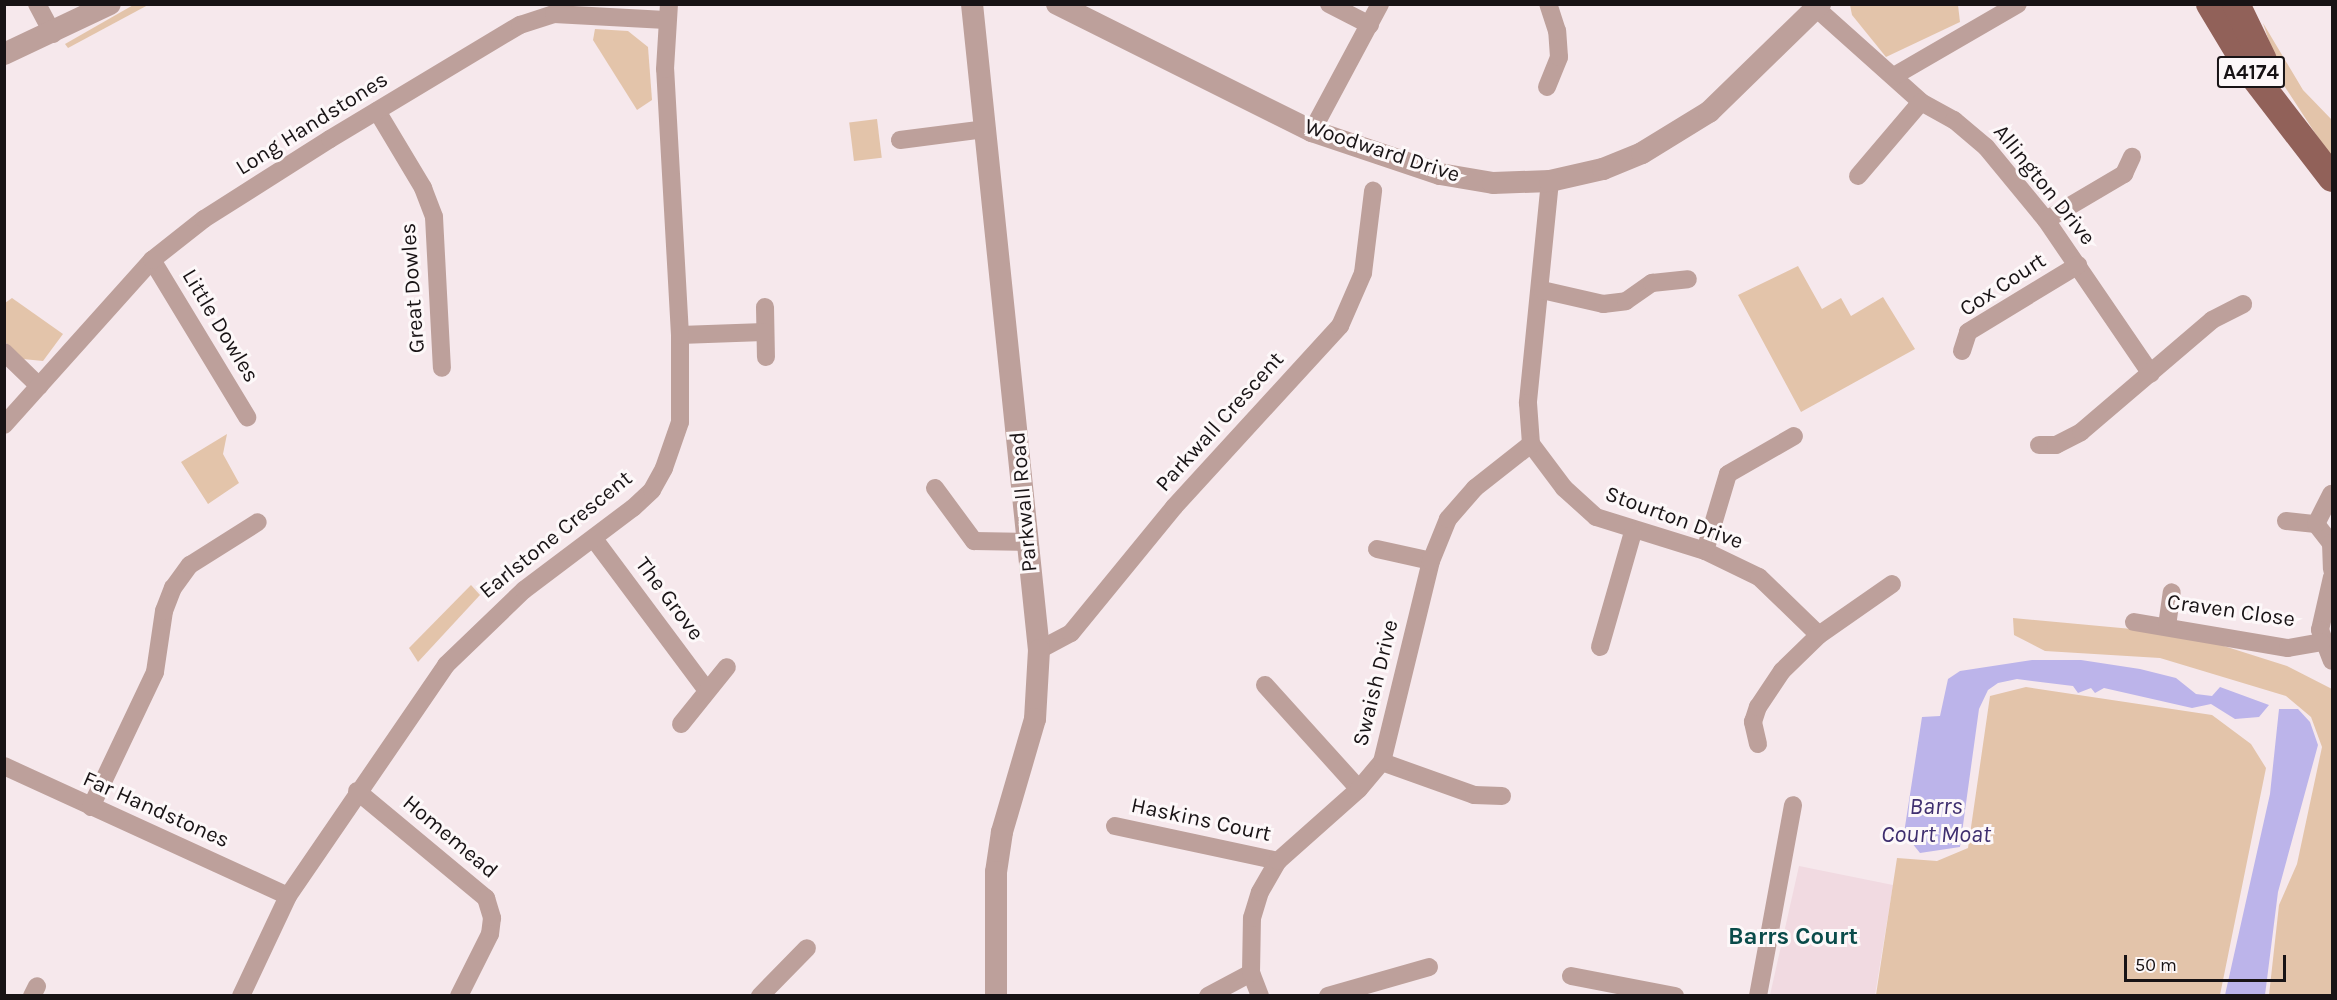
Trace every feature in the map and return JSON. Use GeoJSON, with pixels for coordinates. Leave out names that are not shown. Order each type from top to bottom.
{"type":"FeatureCollection","features":[{"type":"Feature","properties":{"kind":"main road","name":"A4174"},"geometry":{"type":"LineString","coordinates":[[2210,4],[2252,74],[2332,178]]}},
{"type":"Feature","properties":{"kind":"main road","name":"A4174"},"geometry":{"type":"LineString","coordinates":[[2236,4],[2300,134]]}},
{"type":"Feature","properties":{"kind":"street"},"geometry":{"type":"LineString","coordinates":[[37,4],[53,34]]}},
{"type":"Feature","properties":{"kind":"street"},"geometry":{"type":"LineString","coordinates":[[4,54],[53,34],[110,4]]}},
{"type":"Feature","properties":{"kind":"street","name":"Parkwall Road"},"geometry":{"type":"LineString","coordinates":[[972,4],[1039,650],[1035,719],[1002,832],[996,872],[996,996]]}},
{"type":"Feature","properties":{"kind":"street","name":"Woodward Drive"},"geometry":{"type":"LineString","coordinates":[[1057,4],[1312,131],[1440,174],[1493,183],[1550,181],[1603,169],[1642,153],[1699,118],[1818,6]]}},
{"type":"Feature","properties":{"kind":"street"},"geometry":{"type":"LineString","coordinates":[[1329,4],[1370,25]]}},
{"type":"Feature","properties":{"kind":"street"},"geometry":{"type":"LineString","coordinates":[[1312,131],[1380,4]]}},
{"type":"Feature","properties":{"kind":"street"},"geometry":{"type":"LineString","coordinates":[[1547,87],[1559,57],[1557,31],[1548,4]]}},
{"type":"Feature","properties":{"kind":"street"},"geometry":{"type":"LineString","coordinates":[[1894,76],[2018,4]]}},
{"type":"Feature","properties":{"kind":"street","name":"Allington Drive"},"geometry":{"type":"LineString","coordinates":[[1818,6],[1921,102],[1954,120],[1986,147],[2046,219],[2151,374]]}},
{"type":"Feature","properties":{"kind":"street","name":"Long Handstones"},"geometry":{"type":"LineString","coordinates":[[4,425],[152,260],[204,219],[377,111],[520,25],[554,14],[668,12]]}},
{"type":"Feature","properties":{"kind":"street","name":"Earlstone Crescent"},"geometry":{"type":"LineString","coordinates":[[241,996],[288,896],[357,791],[446,665],[475,633],[652,490],[664,468],[680,422],[680,335],[668,12]]}},
{"type":"Feature","properties":{"kind":"street"},"geometry":{"type":"LineString","coordinates":[[1858,176],[1921,102]]}},
{"type":"Feature","properties":{"kind":"street","name":"Great Dowles"},"geometry":{"type":"LineString","coordinates":[[377,111],[423,188],[434,217],[442,368]]}},
{"type":"Feature","properties":{"kind":"street"},"geometry":{"type":"LineString","coordinates":[[900,140],[986,129]]}},
{"type":"Feature","properties":{"kind":"street"},"geometry":{"type":"LineString","coordinates":[[2046,219],[2124,174],[2132,157]]}},
{"type":"Feature","properties":{"kind":"street"},"geometry":{"type":"LineString","coordinates":[[1531,444],[1529,376],[1542,290],[1550,181]]}},
{"type":"Feature","properties":{"kind":"street","name":"Parkwall Crescent"},"geometry":{"type":"LineString","coordinates":[[1039,650],[1071,633],[1174,507],[1340,326],[1363,273],[1372,191]]}},
{"type":"Feature","properties":{"kind":"street","name":"Little Dowles"},"geometry":{"type":"LineString","coordinates":[[152,260],[247,417]]}},
{"type":"Feature","properties":{"kind":"street","name":"Cox Court"},"geometry":{"type":"LineString","coordinates":[[1962,351],[1968,332],[2078,265]]}},
{"type":"Feature","properties":{"kind":"street"},"geometry":{"type":"LineString","coordinates":[[1542,290],[1604,304],[1626,301],[1652,283],[1688,279]]}},
{"type":"Feature","properties":{"kind":"street"},"geometry":{"type":"LineString","coordinates":[[2039,445],[2056,445],[2081,432],[2211,320],[2243,304]]}},
{"type":"Feature","properties":{"kind":"street"},"geometry":{"type":"LineString","coordinates":[[765,307],[766,357]]}},
{"type":"Feature","properties":{"kind":"street"},"geometry":{"type":"LineString","coordinates":[[680,335],[765,332]]}},
{"type":"Feature","properties":{"kind":"street"},"geometry":{"type":"LineString","coordinates":[[4,352],[39,386]]}},
{"type":"Feature","properties":{"kind":"street"},"geometry":{"type":"LineString","coordinates":[[1705,551],[1728,474],[1794,436]]}},
{"type":"Feature","properties":{"kind":"street","name":"Stourton Drive"},"geometry":{"type":"LineString","coordinates":[[1531,444],[1581,507],[1633,532],[1705,551],[1759,577],[1819,635]]}},
{"type":"Feature","properties":{"kind":"street","name":"Swaish Drive"},"geometry":{"type":"LineString","coordinates":[[1260,996],[1251,973],[1252,918],[1260,892],[1278,861],[1359,789],[1382,762],[1431,561],[1459,502],[1531,444]]}},
{"type":"Feature","properties":{"kind":"street"},"geometry":{"type":"LineString","coordinates":[[935,488],[974,541],[994,545],[1028,542]]}},
{"type":"Feature","properties":{"kind":"street"},"geometry":{"type":"LineString","coordinates":[[2316,524],[2331,494]]}},
{"type":"Feature","properties":{"kind":"street"},"geometry":{"type":"LineString","coordinates":[[2286,521],[2316,524],[2331,543],[2332,569]]}},
{"type":"Feature","properties":{"kind":"street"},"geometry":{"type":"LineString","coordinates":[[91,807],[154,672],[164,611],[173,588],[190,565],[258,522]]}},
{"type":"Feature","properties":{"kind":"street"},"geometry":{"type":"LineString","coordinates":[[1600,647],[1633,532]]}},
{"type":"Feature","properties":{"kind":"street","name":"The Grove"},"geometry":{"type":"LineString","coordinates":[[594,538],[706,689]]}},
{"type":"Feature","properties":{"kind":"street"},"geometry":{"type":"LineString","coordinates":[[1377,549],[1431,561]]}},
{"type":"Feature","properties":{"kind":"street","name":"Craven Close"},"geometry":{"type":"LineString","coordinates":[[2332,577],[2321,619],[2321,642],[2332,661]]}},
{"type":"Feature","properties":{"kind":"street"},"geometry":{"type":"LineString","coordinates":[[1758,744],[1753,722],[1758,707],[1782,671],[1819,635],[1892,584]]}},
{"type":"Feature","properties":{"kind":"street"},"geometry":{"type":"LineString","coordinates":[[2167,626],[2172,592]]}},
{"type":"Feature","properties":{"kind":"street","name":"Craven Close"},"geometry":{"type":"LineString","coordinates":[[2134,622],[2288,648],[2321,642]]}},
{"type":"Feature","properties":{"kind":"street"},"geometry":{"type":"LineString","coordinates":[[681,724],[706,689],[727,667]]}},
{"type":"Feature","properties":{"kind":"street"},"geometry":{"type":"LineString","coordinates":[[1266,686],[1359,789]]}},
{"type":"Feature","properties":{"kind":"street"},"geometry":{"type":"LineString","coordinates":[[1382,762],[1474,795],[1502,796]]}},
{"type":"Feature","properties":{"kind":"street","name":"Far Handstones"},"geometry":{"type":"LineString","coordinates":[[4,766],[288,896]]}},
{"type":"Feature","properties":{"kind":"street","name":"Homemead"},"geometry":{"type":"LineString","coordinates":[[357,791],[486,898],[490,934],[459,996]]}},
{"type":"Feature","properties":{"kind":"street"},"geometry":{"type":"LineString","coordinates":[[1758,996],[1793,805]]}},
{"type":"Feature","properties":{"kind":"street","name":"Haskins Court"},"geometry":{"type":"LineString","coordinates":[[1115,826],[1278,861]]}},
{"type":"Feature","properties":{"kind":"street"},"geometry":{"type":"LineString","coordinates":[[760,996],[807,948]]}},
{"type":"Feature","properties":{"kind":"street"},"geometry":{"type":"LineString","coordinates":[[1328,996],[1429,967]]}},
{"type":"Feature","properties":{"kind":"street"},"geometry":{"type":"LineString","coordinates":[[1208,996],[1251,973]]}},
{"type":"Feature","properties":{"kind":"street"},"geometry":{"type":"LineString","coordinates":[[1571,975],[1675,996]]}},
{"type":"Feature","properties":{"kind":"shaded area"},"geometry":{"type":"Polygon","coordinates":[[[135,4],[148,5],[68,48],[65,44],[135,4]]]}},
{"type":"Feature","properties":{"kind":"shaded area"},"geometry":{"type":"Polygon","coordinates":[[[1850,5],[1958,5],[1960,22],[1886,57],[1852,15],[1850,5]]]}},
{"type":"Feature","properties":{"kind":"shaded area"},"geometry":{"type":"Polygon","coordinates":[[[2263,23],[2303,90],[2332,120],[2332,159],[2283,84],[2263,23]]]}},
{"type":"Feature","properties":{"kind":"shaded area"},"geometry":{"type":"Polygon","coordinates":[[[595,29],[628,31],[648,47],[652,100],[637,110],[593,40],[595,29]]]}},
{"type":"Feature","properties":{"kind":"shaded area"},"geometry":{"type":"Polygon","coordinates":[[[877,119],[882,158],[854,161],[849,122],[877,119]]]}},
{"type":"Feature","properties":{"kind":"shaded area"},"geometry":{"type":"Polygon","coordinates":[[[1798,266],[1822,309],[1841,298],[1851,316],[1883,297],[1915,349],[1801,412],[1738,295],[1798,266]]]}},
{"type":"Feature","properties":{"kind":"shaded area"},"geometry":{"type":"Polygon","coordinates":[[[12,298],[63,334],[43,361],[23,359],[5,342],[5,303],[12,298]]]}},
{"type":"Feature","properties":{"kind":"shaded area"},"geometry":{"type":"Polygon","coordinates":[[[227,434],[223,454],[239,483],[208,504],[181,462],[227,434]]]}},
{"type":"Feature","properties":{"kind":"shaded area"},"geometry":{"type":"Polygon","coordinates":[[[471,585],[480,595],[418,662],[409,648],[471,585]]]}},
{"type":"Feature","properties":{"kind":"shaded area"},"geometry":{"type":"Polygon","coordinates":[[[2013,618],[2186,634],[2287,666],[2332,689],[2332,995],[2269,995],[2279,905],[2297,864],[2322,747],[2311,717],[2286,696],[2160,658],[2045,651],[2014,635],[2013,618]]]}},
{"type":"Feature","properties":{"kind":"shaded area"},"geometry":{"type":"Polygon","coordinates":[[[2026,687],[2212,715],[2251,744],[2266,768],[2220,995],[1876,995],[1897,858],[1937,861],[1968,848],[1990,696],[2026,687]]]}},
{"type":"Feature","properties":{"kind":"shaded area"},"geometry":{"type":"Polygon","coordinates":[[[1799,866],[1893,885],[1875,995],[1770,995],[1799,866]]]}},
{"type":"Feature","properties":{"kind":"water","name":"Barrs Court Moat"},"geometry":{"type":"Polygon","coordinates":[[[2032,660],[2081,660],[2140,669],[2176,678],[2196,694],[2212,696],[2220,687],[2269,705],[2259,717],[2235,719],[2211,704],[2192,708],[2104,688],[2095,693],[2091,688],[2078,693],[2073,686],[2017,679],[1998,683],[1988,690],[1979,709],[1960,847],[1920,853],[1904,833],[1922,717],[1940,716],[1948,679],[1960,671],[2032,660]]]}},
{"type":"Feature","properties":{"kind":"water"},"geometry":{"type":"Polygon","coordinates":[[[2279,709],[2298,709],[2310,722],[2318,745],[2278,892],[2265,995],[2225,995],[2270,794],[2279,709]]]}},
{"type":"Feature","properties":{"kind":"district","name":"Barrs Court"},"geometry":{"type":"Point","coordinates":[1793,937]}}]}
